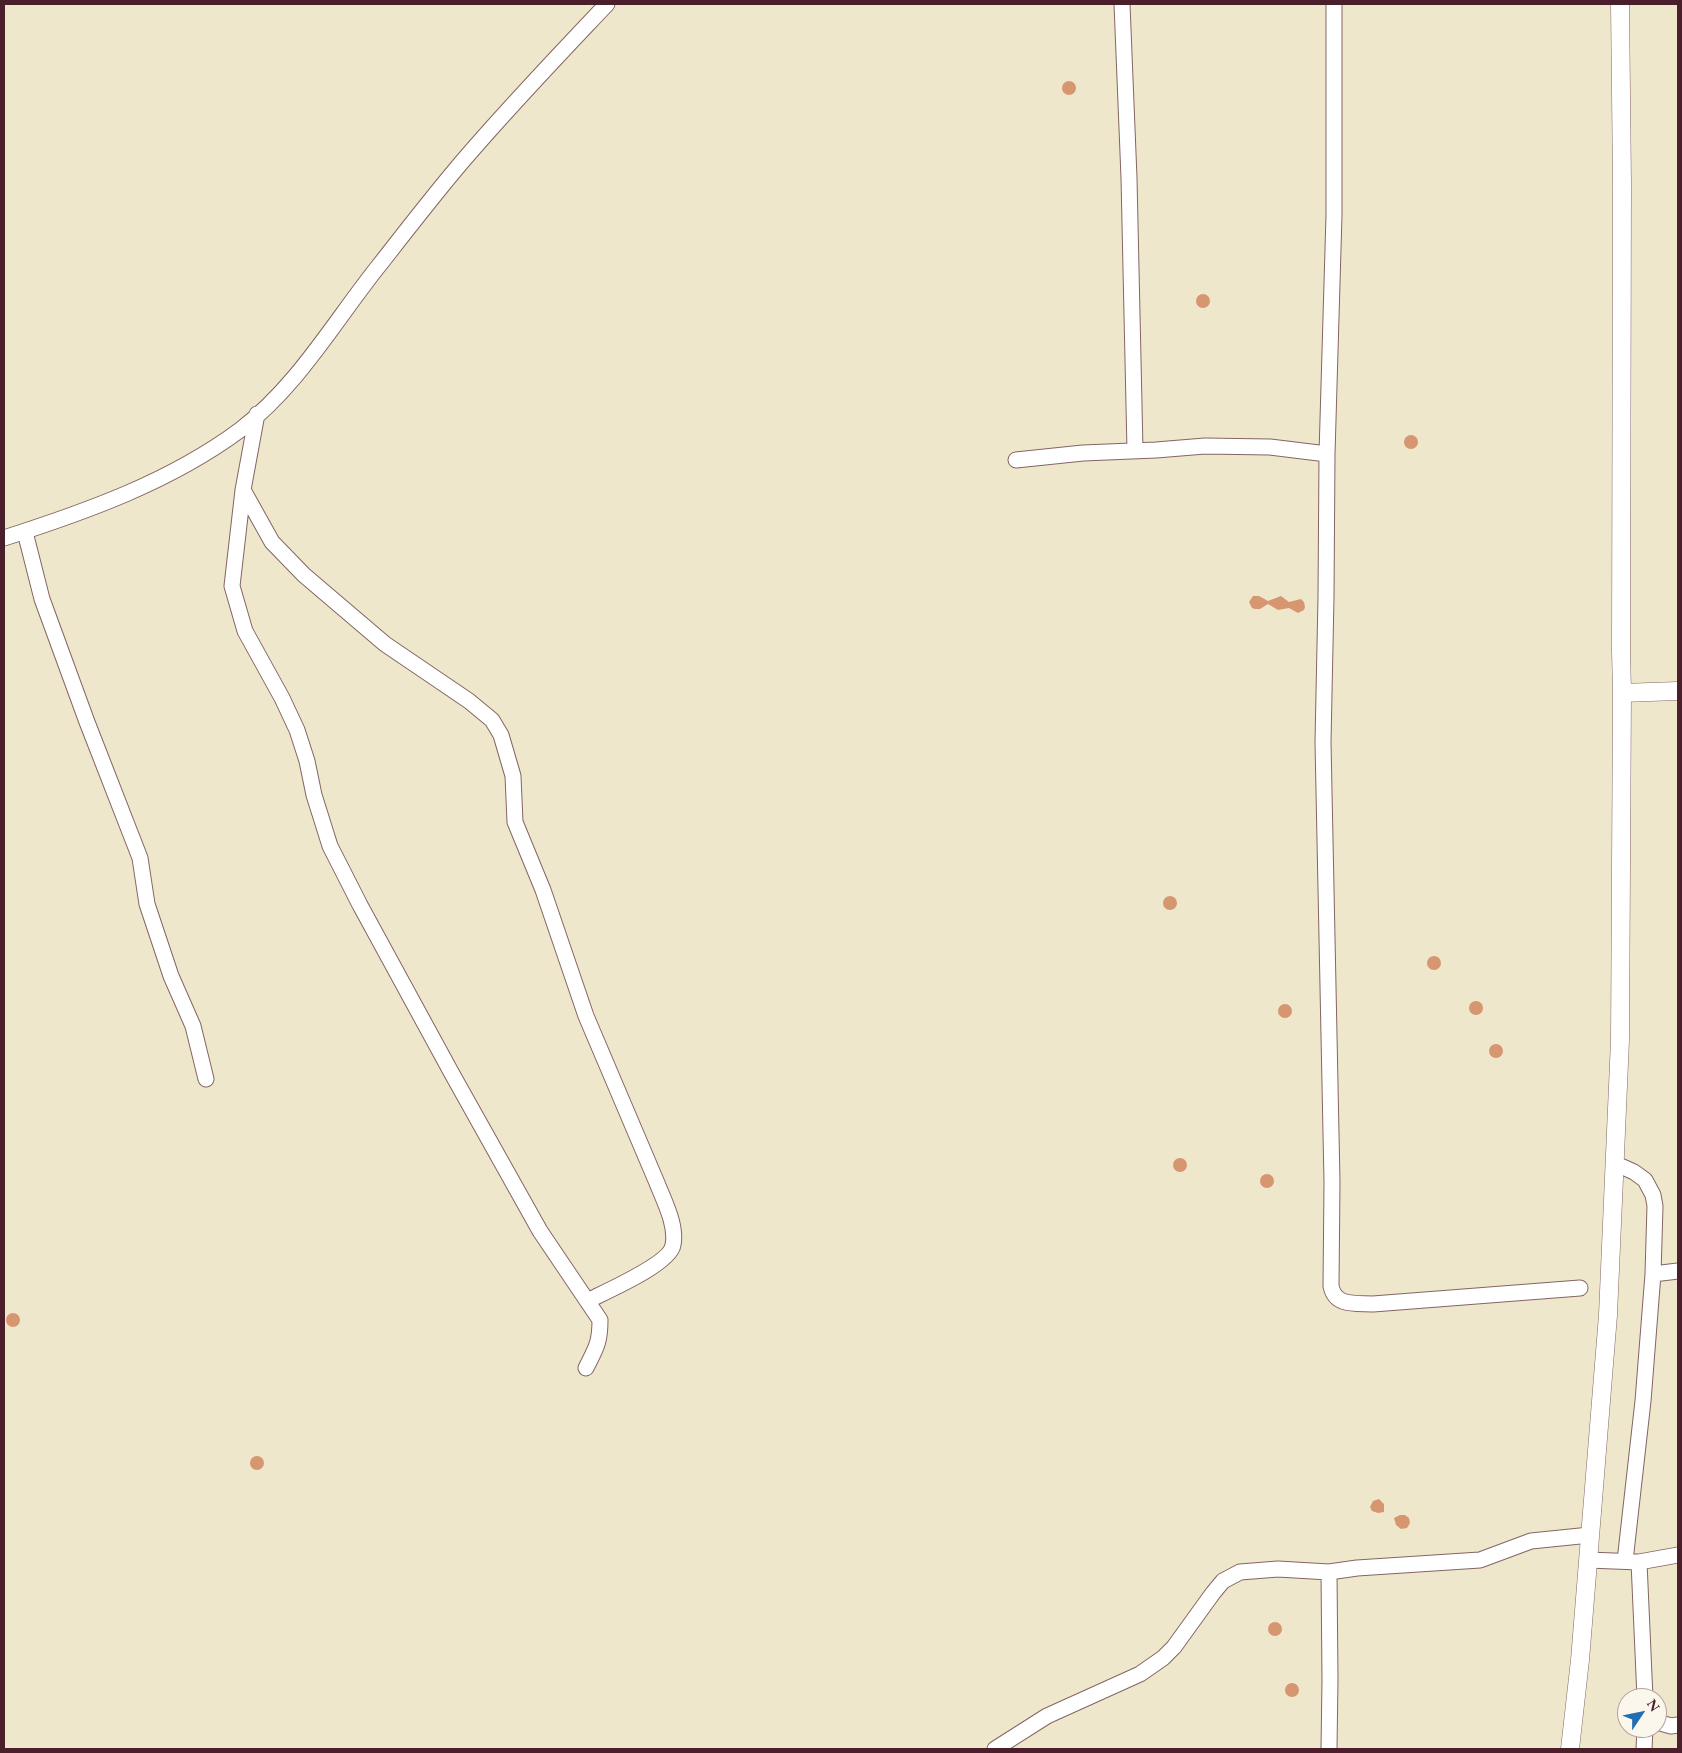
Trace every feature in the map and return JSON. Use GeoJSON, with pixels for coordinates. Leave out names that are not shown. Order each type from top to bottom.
{"type":"FeatureCollection","features":[{"type":"Feature","properties":{"kind":"street"},"geometry":{"type":"LineString","coordinates":[[4,538],[68,518],[121,496],[194,460],[240,429],[257,414],[300,372],[378,265],[455,170],[535,80],[607,4]]}},
{"type":"Feature","properties":{"kind":"street"},"geometry":{"type":"LineString","coordinates":[[1122,4],[1129,178],[1135,450]]}},
{"type":"Feature","properties":{"kind":"street"},"geometry":{"type":"LineString","coordinates":[[1334,4],[1334,215],[1327,454],[1323,742],[1332,1182],[1332,1292],[1335,1297],[1343,1302],[1373,1304],[1580,1288]]}},
{"type":"Feature","properties":{"kind":"street"},"geometry":{"type":"LineString","coordinates":[[1570,1749],[1608,1315],[1620,1040],[1622,183],[1620,4]]}},
{"type":"Feature","properties":{"kind":"street"},"geometry":{"type":"LineString","coordinates":[[257,414],[242,490],[232,586],[237,609],[245,631],[282,698],[297,730],[330,846],[447,1064],[536,1222],[600,1320],[600,1337],[586,1368]]}},
{"type":"Feature","properties":{"kind":"street"},"geometry":{"type":"LineString","coordinates":[[1016,460],[1083,452],[1204,446],[1270,447],[1327,454]]}},
{"type":"Feature","properties":{"kind":"street"},"geometry":{"type":"LineString","coordinates":[[242,490],[272,542],[304,575],[385,644],[469,701],[492,720],[501,735],[513,776],[515,822],[543,890],[586,1016],[657,1183],[673,1230],[674,1244],[672,1250],[665,1257],[636,1277],[587,1301]]}},
{"type":"Feature","properties":{"kind":"street"},"geometry":{"type":"LineString","coordinates":[[25,532],[42,599],[140,858],[147,904],[171,976],[193,1026],[206,1079]]}},
{"type":"Feature","properties":{"kind":"street"},"geometry":{"type":"LineString","coordinates":[[1622,693],[1678,691]]}},
{"type":"Feature","properties":{"kind":"street"},"geometry":{"type":"LineString","coordinates":[[1614,1163],[1634,1172],[1645,1180],[1654,1195],[1655,1206],[1653,1274],[1632,1562],[1644,1688]]}},
{"type":"Feature","properties":{"kind":"street"},"geometry":{"type":"LineString","coordinates":[[1653,1274],[1678,1271]]}},
{"type":"Feature","properties":{"kind":"street"},"geometry":{"type":"LineString","coordinates":[[994,1749],[1047,1716],[1140,1674],[1163,1658],[1174,1647],[1213,1593],[1223,1581],[1232,1575],[1251,1570],[1278,1569],[1329,1572],[1357,1568],[1480,1560],[1531,1542],[1590,1535]]}},
{"type":"Feature","properties":{"kind":"street"},"geometry":{"type":"LineString","coordinates":[[1588,1560],[1632,1562],[1678,1556]]}},
{"type":"Feature","properties":{"kind":"street"},"geometry":{"type":"LineString","coordinates":[[1329,1572],[1329,1749]]}},
{"type":"Feature","properties":{"kind":"building"},"geometry":{"type":"Polygon","coordinates":[[[1066,81],[1072,81],[1076,88],[1072,95],[1066,95],[1062,91],[1062,85],[1066,81]]]}},
{"type":"Feature","properties":{"kind":"building"},"geometry":{"type":"Polygon","coordinates":[[[1200,294],[1206,294],[1210,301],[1206,308],[1200,308],[1196,304],[1196,298],[1200,294]]]}},
{"type":"Feature","properties":{"kind":"building"},"geometry":{"type":"Polygon","coordinates":[[[1408,435],[1414,435],[1418,442],[1414,449],[1408,449],[1404,445],[1404,439],[1408,435]]]}},
{"type":"Feature","properties":{"kind":"building"},"geometry":{"type":"Polygon","coordinates":[[[1253,596],[1259,596],[1268,601],[1281,596],[1289,602],[1301,599],[1305,607],[1304,610],[1298,613],[1289,608],[1278,610],[1268,604],[1260,609],[1255,609],[1252,608],[1249,602],[1253,596]]]}},
{"type":"Feature","properties":{"kind":"building"},"geometry":{"type":"Polygon","coordinates":[[[1170,896],[1175,898],[1177,903],[1175,908],[1170,910],[1165,908],[1163,903],[1165,898],[1170,896]]]}},
{"type":"Feature","properties":{"kind":"building"},"geometry":{"type":"Polygon","coordinates":[[[1431,956],[1437,956],[1441,963],[1437,970],[1431,970],[1427,966],[1427,960],[1431,956]]]}},
{"type":"Feature","properties":{"kind":"building"},"geometry":{"type":"Polygon","coordinates":[[[1476,1001],[1481,1003],[1483,1008],[1481,1013],[1476,1015],[1471,1013],[1469,1008],[1471,1003],[1476,1001]]]}},
{"type":"Feature","properties":{"kind":"building"},"geometry":{"type":"Polygon","coordinates":[[[1285,1004],[1290,1006],[1292,1011],[1290,1016],[1285,1018],[1280,1016],[1278,1011],[1280,1006],[1285,1004]]]}},
{"type":"Feature","properties":{"kind":"building"},"geometry":{"type":"Polygon","coordinates":[[[1493,1044],[1499,1044],[1503,1051],[1499,1058],[1493,1058],[1489,1054],[1489,1048],[1493,1044]]]}},
{"type":"Feature","properties":{"kind":"building"},"geometry":{"type":"Polygon","coordinates":[[[1177,1158],[1183,1158],[1187,1165],[1183,1172],[1177,1172],[1173,1168],[1173,1162],[1177,1158]]]}},
{"type":"Feature","properties":{"kind":"building"},"geometry":{"type":"Polygon","coordinates":[[[1264,1174],[1270,1174],[1274,1181],[1270,1188],[1264,1188],[1260,1184],[1260,1178],[1264,1174]]]}},
{"type":"Feature","properties":{"kind":"building"},"geometry":{"type":"Polygon","coordinates":[[[13,1313],[18,1315],[20,1320],[18,1325],[13,1327],[8,1325],[6,1320],[8,1315],[13,1313]]]}},
{"type":"Feature","properties":{"kind":"building"},"geometry":{"type":"Polygon","coordinates":[[[257,1456],[262,1458],[264,1463],[262,1468],[257,1470],[252,1468],[250,1463],[252,1458],[257,1456]]]}},
{"type":"Feature","properties":{"kind":"building"},"geometry":{"type":"Polygon","coordinates":[[[1379,1499],[1384,1504],[1384,1512],[1378,1513],[1372,1511],[1370,1507],[1373,1501],[1379,1499]]]}},
{"type":"Feature","properties":{"kind":"building"},"geometry":{"type":"Polygon","coordinates":[[[1405,1515],[1409,1518],[1410,1523],[1407,1528],[1401,1529],[1396,1525],[1394,1518],[1405,1515]]]}},
{"type":"Feature","properties":{"kind":"building"},"geometry":{"type":"Polygon","coordinates":[[[1275,1622],[1280,1624],[1282,1629],[1280,1634],[1275,1636],[1270,1634],[1268,1629],[1270,1624],[1275,1622]]]}},
{"type":"Feature","properties":{"kind":"building"},"geometry":{"type":"Polygon","coordinates":[[[1292,1683],[1297,1685],[1299,1690],[1297,1695],[1292,1697],[1287,1695],[1285,1690],[1287,1685],[1292,1683]]]}}]}
